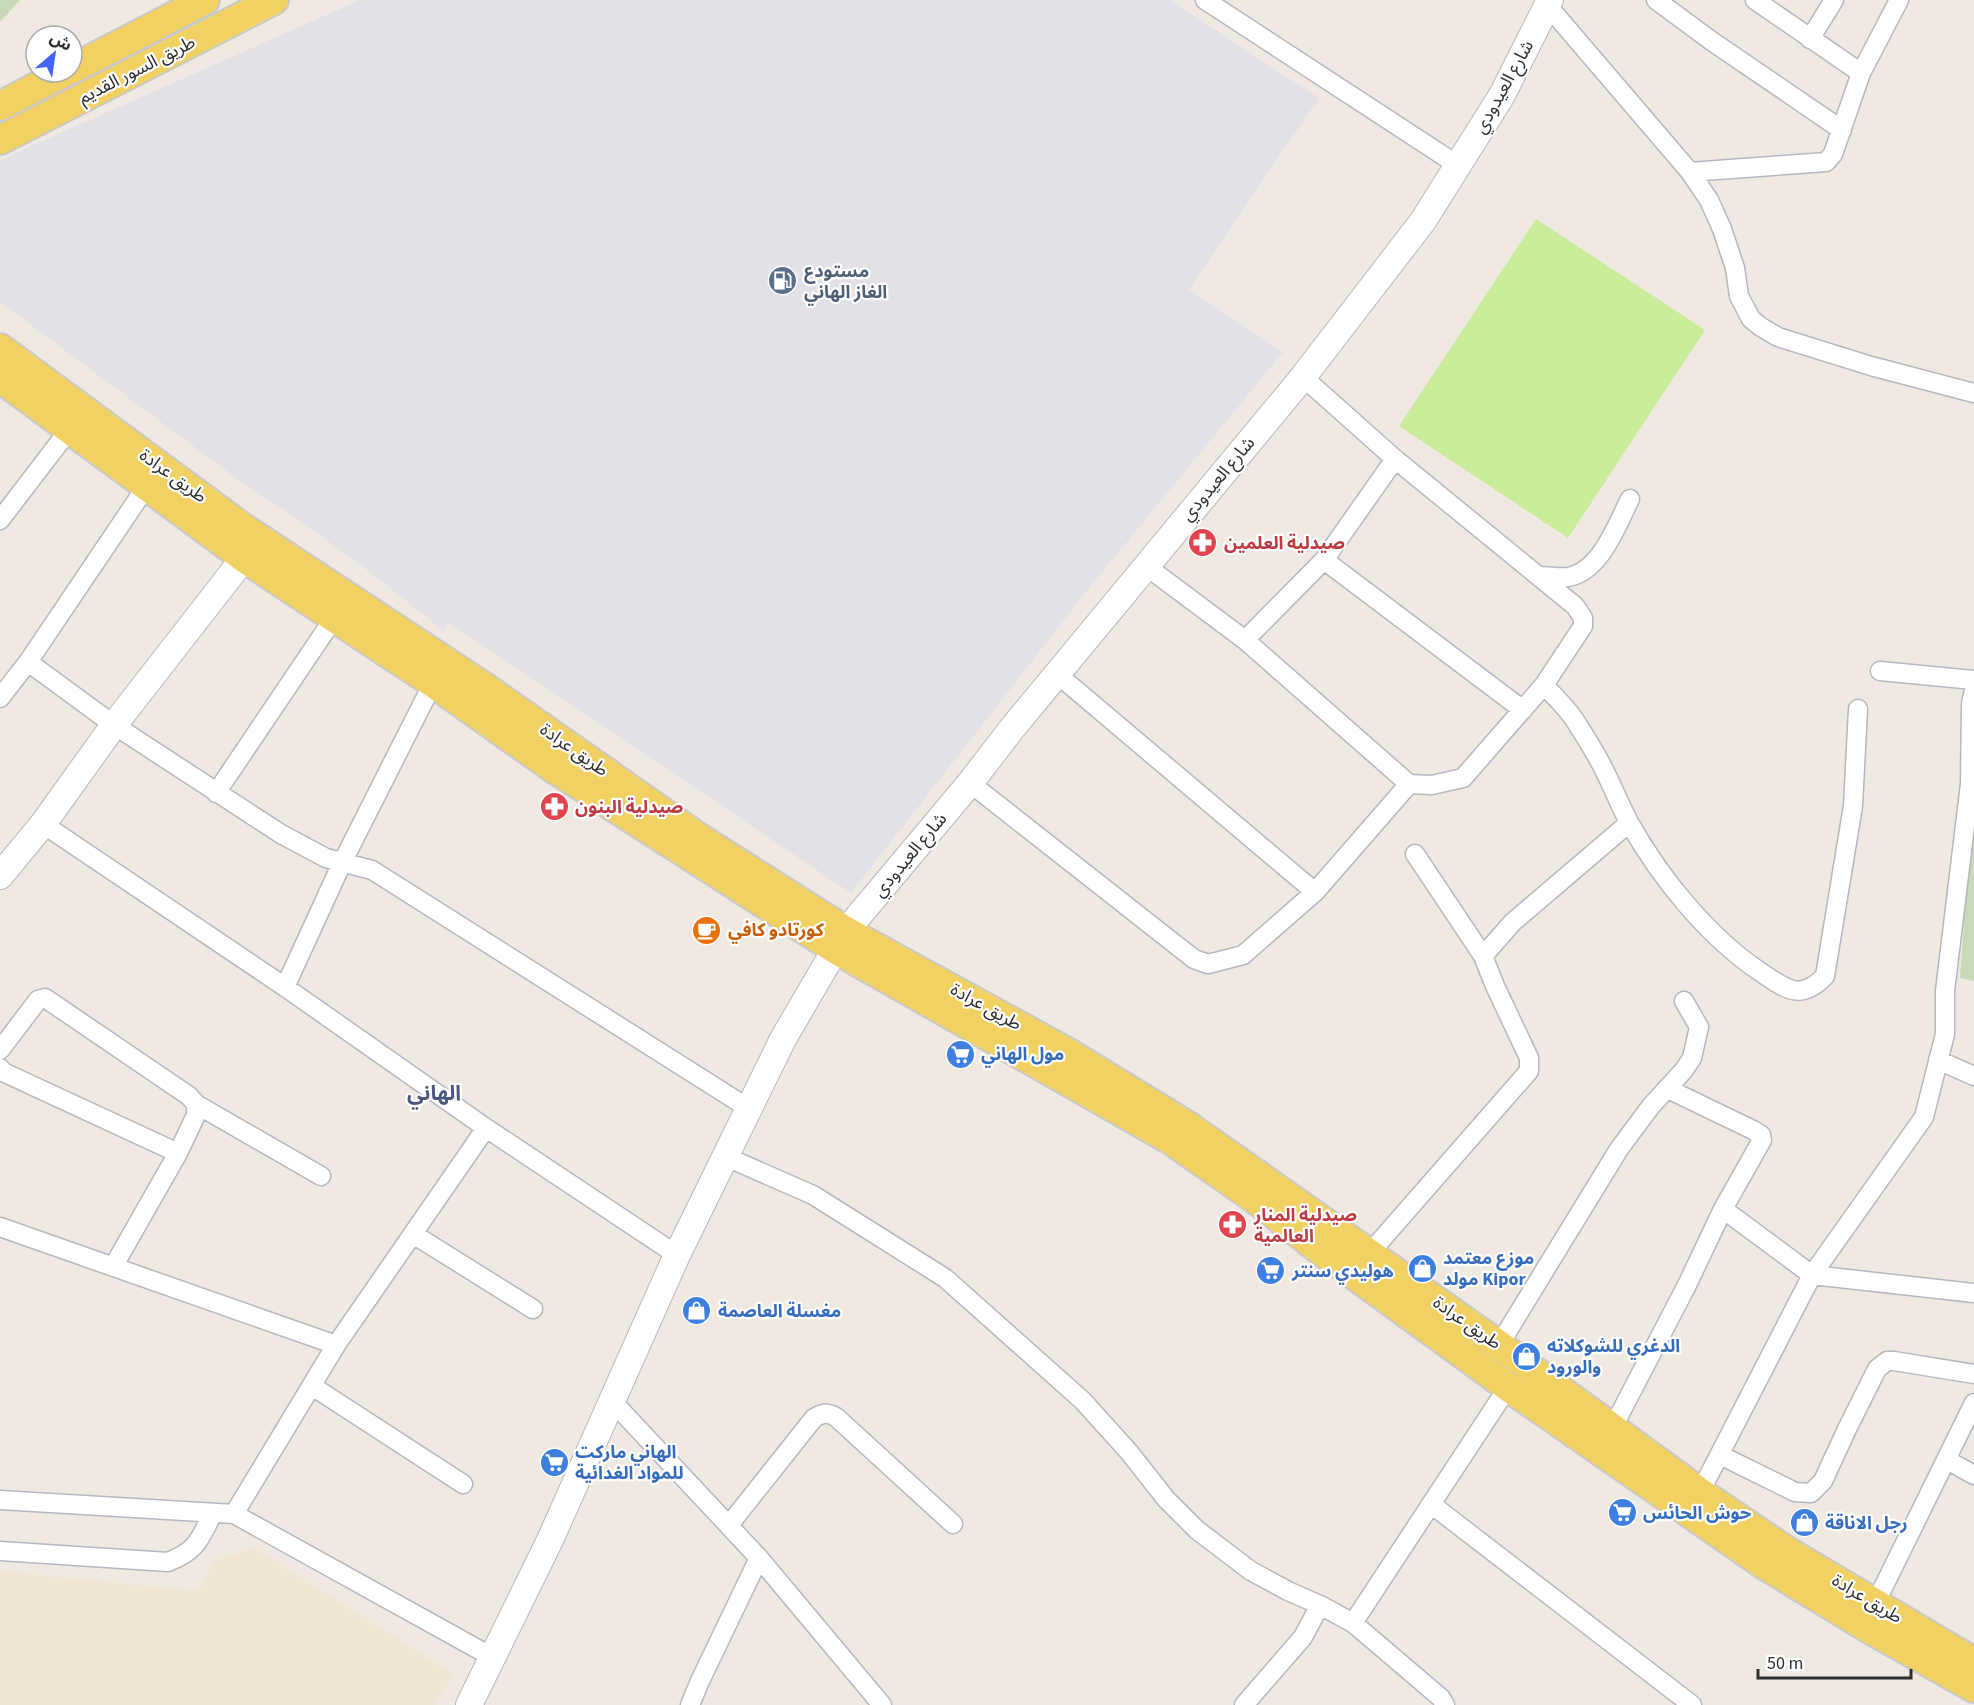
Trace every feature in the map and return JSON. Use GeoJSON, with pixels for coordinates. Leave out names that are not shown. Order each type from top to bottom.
{"type":"FeatureCollection","features":[{"type":"Feature","properties":{"kind":"main road","name":"طريق السور القديم"},"geometry":{"type":"LineString","coordinates":[[84,63],[205,0]]}},
{"type":"Feature","properties":{"kind":"main road","name":"طريق السور القديم"},"geometry":{"type":"LineString","coordinates":[[0,140],[274,0]]}},
{"type":"Feature","properties":{"kind":"main road","name":"طريق السور القديم"},"geometry":{"type":"LineString","coordinates":[[0,106],[42,84]]}},
{"type":"Feature","properties":{"kind":"main road","name":"طريق عرادة"},"geometry":{"type":"LineString","coordinates":[[0,348],[242,527],[486,688],[841,940],[1067,1052],[1188,1126],[1613,1427],[1694,1503],[1804,1590],[1974,1688]]}},
{"type":"Feature","properties":{"kind":"main road","name":"طريق عرادة"},"geometry":{"type":"LineString","coordinates":[[0,378],[244,558],[433,683],[553,768],[1169,1139],[1255,1199],[1317,1248],[1509,1387],[1694,1503],[1787,1551],[1974,1662]]}},
{"type":"Feature","properties":{"kind":"street"},"geometry":{"type":"LineString","coordinates":[[1205,0],[1459,166]]}},
{"type":"Feature","properties":{"kind":"street"},"geometry":{"type":"LineString","coordinates":[[1656,0],[1842,130]]}},
{"type":"Feature","properties":{"kind":"street"},"geometry":{"type":"LineString","coordinates":[[1755,0],[1861,73]]}},
{"type":"Feature","properties":{"kind":"street"},"geometry":{"type":"LineString","coordinates":[[1810,39],[1834,0]]}},
{"type":"Feature","properties":{"kind":"street"},"geometry":{"type":"LineString","coordinates":[[1690,172],[1822,164],[1830,159],[1861,73],[1899,0]]}},
{"type":"Feature","properties":{"kind":"street"},"geometry":{"type":"LineString","coordinates":[[1549,3],[1690,172],[1708,200],[1722,229],[1735,268],[1739,296],[1751,319],[1778,337],[1799,344],[1871,366],[1974,392]]}},
{"type":"Feature","properties":{"kind":"street","name":"شارع العيدودي"},"geometry":{"type":"LineString","coordinates":[[469,1705],[550,1540],[677,1255],[724,1156],[783,1039],[841,940],[1014,726],[1303,377],[1423,221],[1503,95],[1549,3]]}},
{"type":"Feature","properties":{"kind":"street"},"geometry":{"type":"LineString","coordinates":[[1146,566],[1245,640],[1409,784],[1432,785],[1463,778],[1544,685],[1583,626],[1583,618],[1570,601],[1395,459],[1303,377]]}},
{"type":"Feature","properties":{"kind":"street"},"geometry":{"type":"LineString","coordinates":[[0,520],[69,430]]}},
{"type":"Feature","properties":{"kind":"street"},"geometry":{"type":"LineString","coordinates":[[1245,640],[1324,560],[1395,459]]}},
{"type":"Feature","properties":{"kind":"street"},"geometry":{"type":"LineString","coordinates":[[0,698],[28,662],[146,487]]}},
{"type":"Feature","properties":{"kind":"street"},"geometry":{"type":"LineString","coordinates":[[1540,576],[1567,577],[1579,574],[1595,562],[1630,499]]}},
{"type":"Feature","properties":{"kind":"street"},"geometry":{"type":"LineString","coordinates":[[0,876],[43,824],[114,725],[244,558]]}},
{"type":"Feature","properties":{"kind":"street"},"geometry":{"type":"LineString","coordinates":[[1324,560],[1522,710]]}},
{"type":"Feature","properties":{"kind":"street"},"geometry":{"type":"LineString","coordinates":[[216,793],[334,618]]}},
{"type":"Feature","properties":{"kind":"street"},"geometry":{"type":"LineString","coordinates":[[28,662],[114,725],[281,834],[326,858],[363,866],[382,876],[748,1108]]}},
{"type":"Feature","properties":{"kind":"street"},"geometry":{"type":"LineString","coordinates":[[1880,671],[1974,680]]}},
{"type":"Feature","properties":{"kind":"street"},"geometry":{"type":"LineString","coordinates":[[1057,674],[1315,892]]}},
{"type":"Feature","properties":{"kind":"street"},"geometry":{"type":"LineString","coordinates":[[285,987],[342,863],[433,683]]}},
{"type":"Feature","properties":{"kind":"street"},"geometry":{"type":"LineString","coordinates":[[1544,685],[1572,716],[1600,762],[1629,823],[1652,860],[1721,942],[1780,985],[1797,992],[1814,988],[1826,976],[1853,806],[1858,709]]}},
{"type":"Feature","properties":{"kind":"street"},"geometry":{"type":"LineString","coordinates":[[1694,1503],[1812,1275],[1923,1116],[1945,1034],[1945,991],[1971,784],[1973,700]]}},
{"type":"Feature","properties":{"kind":"street"},"geometry":{"type":"LineString","coordinates":[[970,783],[1194,959],[1208,964],[1243,955],[1315,892],[1409,784]]}},
{"type":"Feature","properties":{"kind":"street"},"geometry":{"type":"LineString","coordinates":[[1484,956],[1513,922],[1629,823]]}},
{"type":"Feature","properties":{"kind":"street"},"geometry":{"type":"LineString","coordinates":[[43,824],[285,987],[486,1128],[677,1255]]}},
{"type":"Feature","properties":{"kind":"street"},"geometry":{"type":"LineString","coordinates":[[1368,1255],[1529,1071],[1529,1058],[1495,986],[1484,956],[1415,854]]}},
{"type":"Feature","properties":{"kind":"street"},"geometry":{"type":"LineString","coordinates":[[0,1050],[38,1000],[45,998],[189,1096],[196,1104],[321,1176]]}},
{"type":"Feature","properties":{"kind":"street"},"geometry":{"type":"LineString","coordinates":[[1499,1345],[1619,1149],[1651,1106],[1668,1089],[1692,1058],[1699,1027],[1684,1001]]}},
{"type":"Feature","properties":{"kind":"street"},"geometry":{"type":"LineString","coordinates":[[1938,1060],[1974,1076]]}},
{"type":"Feature","properties":{"kind":"street"},"geometry":{"type":"LineString","coordinates":[[0,1068],[3,1072],[178,1153]]}},
{"type":"Feature","properties":{"kind":"street"},"geometry":{"type":"LineString","coordinates":[[1613,1427],[1687,1285],[1723,1209],[1760,1143],[1761,1136],[1753,1130],[1668,1089]]}},
{"type":"Feature","properties":{"kind":"street"},"geometry":{"type":"LineString","coordinates":[[113,1268],[178,1153],[196,1115],[196,1104]]}},
{"type":"Feature","properties":{"kind":"street"},"geometry":{"type":"LineString","coordinates":[[234,1514],[336,1345],[486,1128]]}},
{"type":"Feature","properties":{"kind":"street"},"geometry":{"type":"LineString","coordinates":[[724,1156],[813,1195],[945,1278],[1083,1401],[1129,1452],[1166,1499],[1197,1530],[1251,1571],[1353,1623],[1441,1698],[1445,1705]]}},
{"type":"Feature","properties":{"kind":"street"},"geometry":{"type":"LineString","coordinates":[[1723,1209],[1812,1275],[1974,1293]]}},
{"type":"Feature","properties":{"kind":"street"},"geometry":{"type":"LineString","coordinates":[[0,1227],[336,1345]]}},
{"type":"Feature","properties":{"kind":"street"},"geometry":{"type":"LineString","coordinates":[[413,1234],[533,1308]]}},
{"type":"Feature","properties":{"kind":"street"},"geometry":{"type":"LineString","coordinates":[[1720,1455],[1795,1492],[1811,1493],[1823,1481],[1877,1369],[1882,1364],[1894,1361],[1974,1374]]}},
{"type":"Feature","properties":{"kind":"street"},"geometry":{"type":"LineString","coordinates":[[312,1386],[463,1484]]}},
{"type":"Feature","properties":{"kind":"street"},"geometry":{"type":"LineString","coordinates":[[1353,1623],[1509,1387]]}},
{"type":"Feature","properties":{"kind":"street"},"geometry":{"type":"LineString","coordinates":[[612,1401],[759,1558],[882,1705]]}},
{"type":"Feature","properties":{"kind":"street"},"geometry":{"type":"LineString","coordinates":[[1875,1604],[1974,1403]]}},
{"type":"Feature","properties":{"kind":"street"},"geometry":{"type":"LineString","coordinates":[[729,1525],[814,1418],[823,1413],[836,1417],[953,1524]]}},
{"type":"Feature","properties":{"kind":"street"},"geometry":{"type":"LineString","coordinates":[[1947,1460],[1974,1475]]}},
{"type":"Feature","properties":{"kind":"street"},"geometry":{"type":"LineString","coordinates":[[0,1500],[234,1514],[492,1657]]}},
{"type":"Feature","properties":{"kind":"street"},"geometry":{"type":"LineString","coordinates":[[1431,1504],[1692,1705]]}},
{"type":"Feature","properties":{"kind":"street"},"geometry":{"type":"LineString","coordinates":[[0,1551],[168,1562],[185,1555],[195,1545],[213,1513]]}},
{"type":"Feature","properties":{"kind":"street"},"geometry":{"type":"LineString","coordinates":[[690,1705],[759,1558]]}},
{"type":"Feature","properties":{"kind":"street"},"geometry":{"type":"LineString","coordinates":[[1244,1705],[1303,1637],[1320,1605]]}},
{"type":"Feature","properties":{"kind":"shaded area"},"geometry":{"type":"Polygon","coordinates":[[[360,0],[1170,0],[1319,98],[1189,289],[1283,352],[1085,593],[851,893],[448,622],[444,631],[366,569],[282,508],[256,493],[0,302],[0,160],[360,0]]]}},
{"type":"Feature","properties":{"kind":"shaded area"},"geometry":{"type":"Polygon","coordinates":[[[254,1548],[453,1674],[434,1705],[0,1705],[0,1571],[197,1591],[216,1560],[254,1548]]]}},
{"type":"Feature","properties":{"kind":"green space"},"geometry":{"type":"Polygon","coordinates":[[[0,0],[20,0],[0,22],[0,0]]]}},
{"type":"Feature","properties":{"kind":"green space"},"geometry":{"type":"Polygon","coordinates":[[[1536,219],[1705,330],[1568,538],[1399,426],[1536,219]]]}},
{"type":"Feature","properties":{"kind":"green space"},"geometry":{"type":"Polygon","coordinates":[[[1974,781],[1974,981],[1960,978],[1974,781]]]}},
{"type":"Feature","properties":{"kind":"place","name":"مستودع الغاز الهاني"},"geometry":{"type":"Point","coordinates":[783,281]}},
{"type":"Feature","properties":{"kind":"place","name":"صيدلية العلمين"},"geometry":{"type":"Point","coordinates":[1203,543]}},
{"type":"Feature","properties":{"kind":"place","name":"صيدلية البنون"},"geometry":{"type":"Point","coordinates":[554,807]}},
{"type":"Feature","properties":{"kind":"place","name":"كورتادو كافي"},"geometry":{"type":"Point","coordinates":[707,930]}},
{"type":"Feature","properties":{"kind":"place","name":"مول الهاني"},"geometry":{"type":"Point","coordinates":[960,1054]}},
{"type":"Feature","properties":{"kind":"place","name":"صيدلية المنار العالمية"},"geometry":{"type":"Point","coordinates":[1233,1225]}},
{"type":"Feature","properties":{"kind":"place","name":"موزع معتمد مولد Kipor"},"geometry":{"type":"Point","coordinates":[1422,1268]}},
{"type":"Feature","properties":{"kind":"place","name":"هوليدي سنتر"},"geometry":{"type":"Point","coordinates":[1271,1271]}},
{"type":"Feature","properties":{"kind":"place","name":"مغسلة العاصمة"},"geometry":{"type":"Point","coordinates":[697,1311]}},
{"type":"Feature","properties":{"kind":"place","name":"الدغري للشوكلاته والورود"},"geometry":{"type":"Point","coordinates":[1526,1356]}},
{"type":"Feature","properties":{"kind":"place","name":"الهاني ماركت للمواد الغدائية"},"geometry":{"type":"Point","coordinates":[554,1462]}},
{"type":"Feature","properties":{"kind":"place","name":"حوش الحائس"},"geometry":{"type":"Point","coordinates":[1622,1513]}},
{"type":"Feature","properties":{"kind":"place","name":"رجل الاناقة"},"geometry":{"type":"Point","coordinates":[1804,1523]}},
{"type":"Feature","properties":{"kind":"district","name":"الهاني"},"geometry":{"type":"Point","coordinates":[434,1093]}}]}
